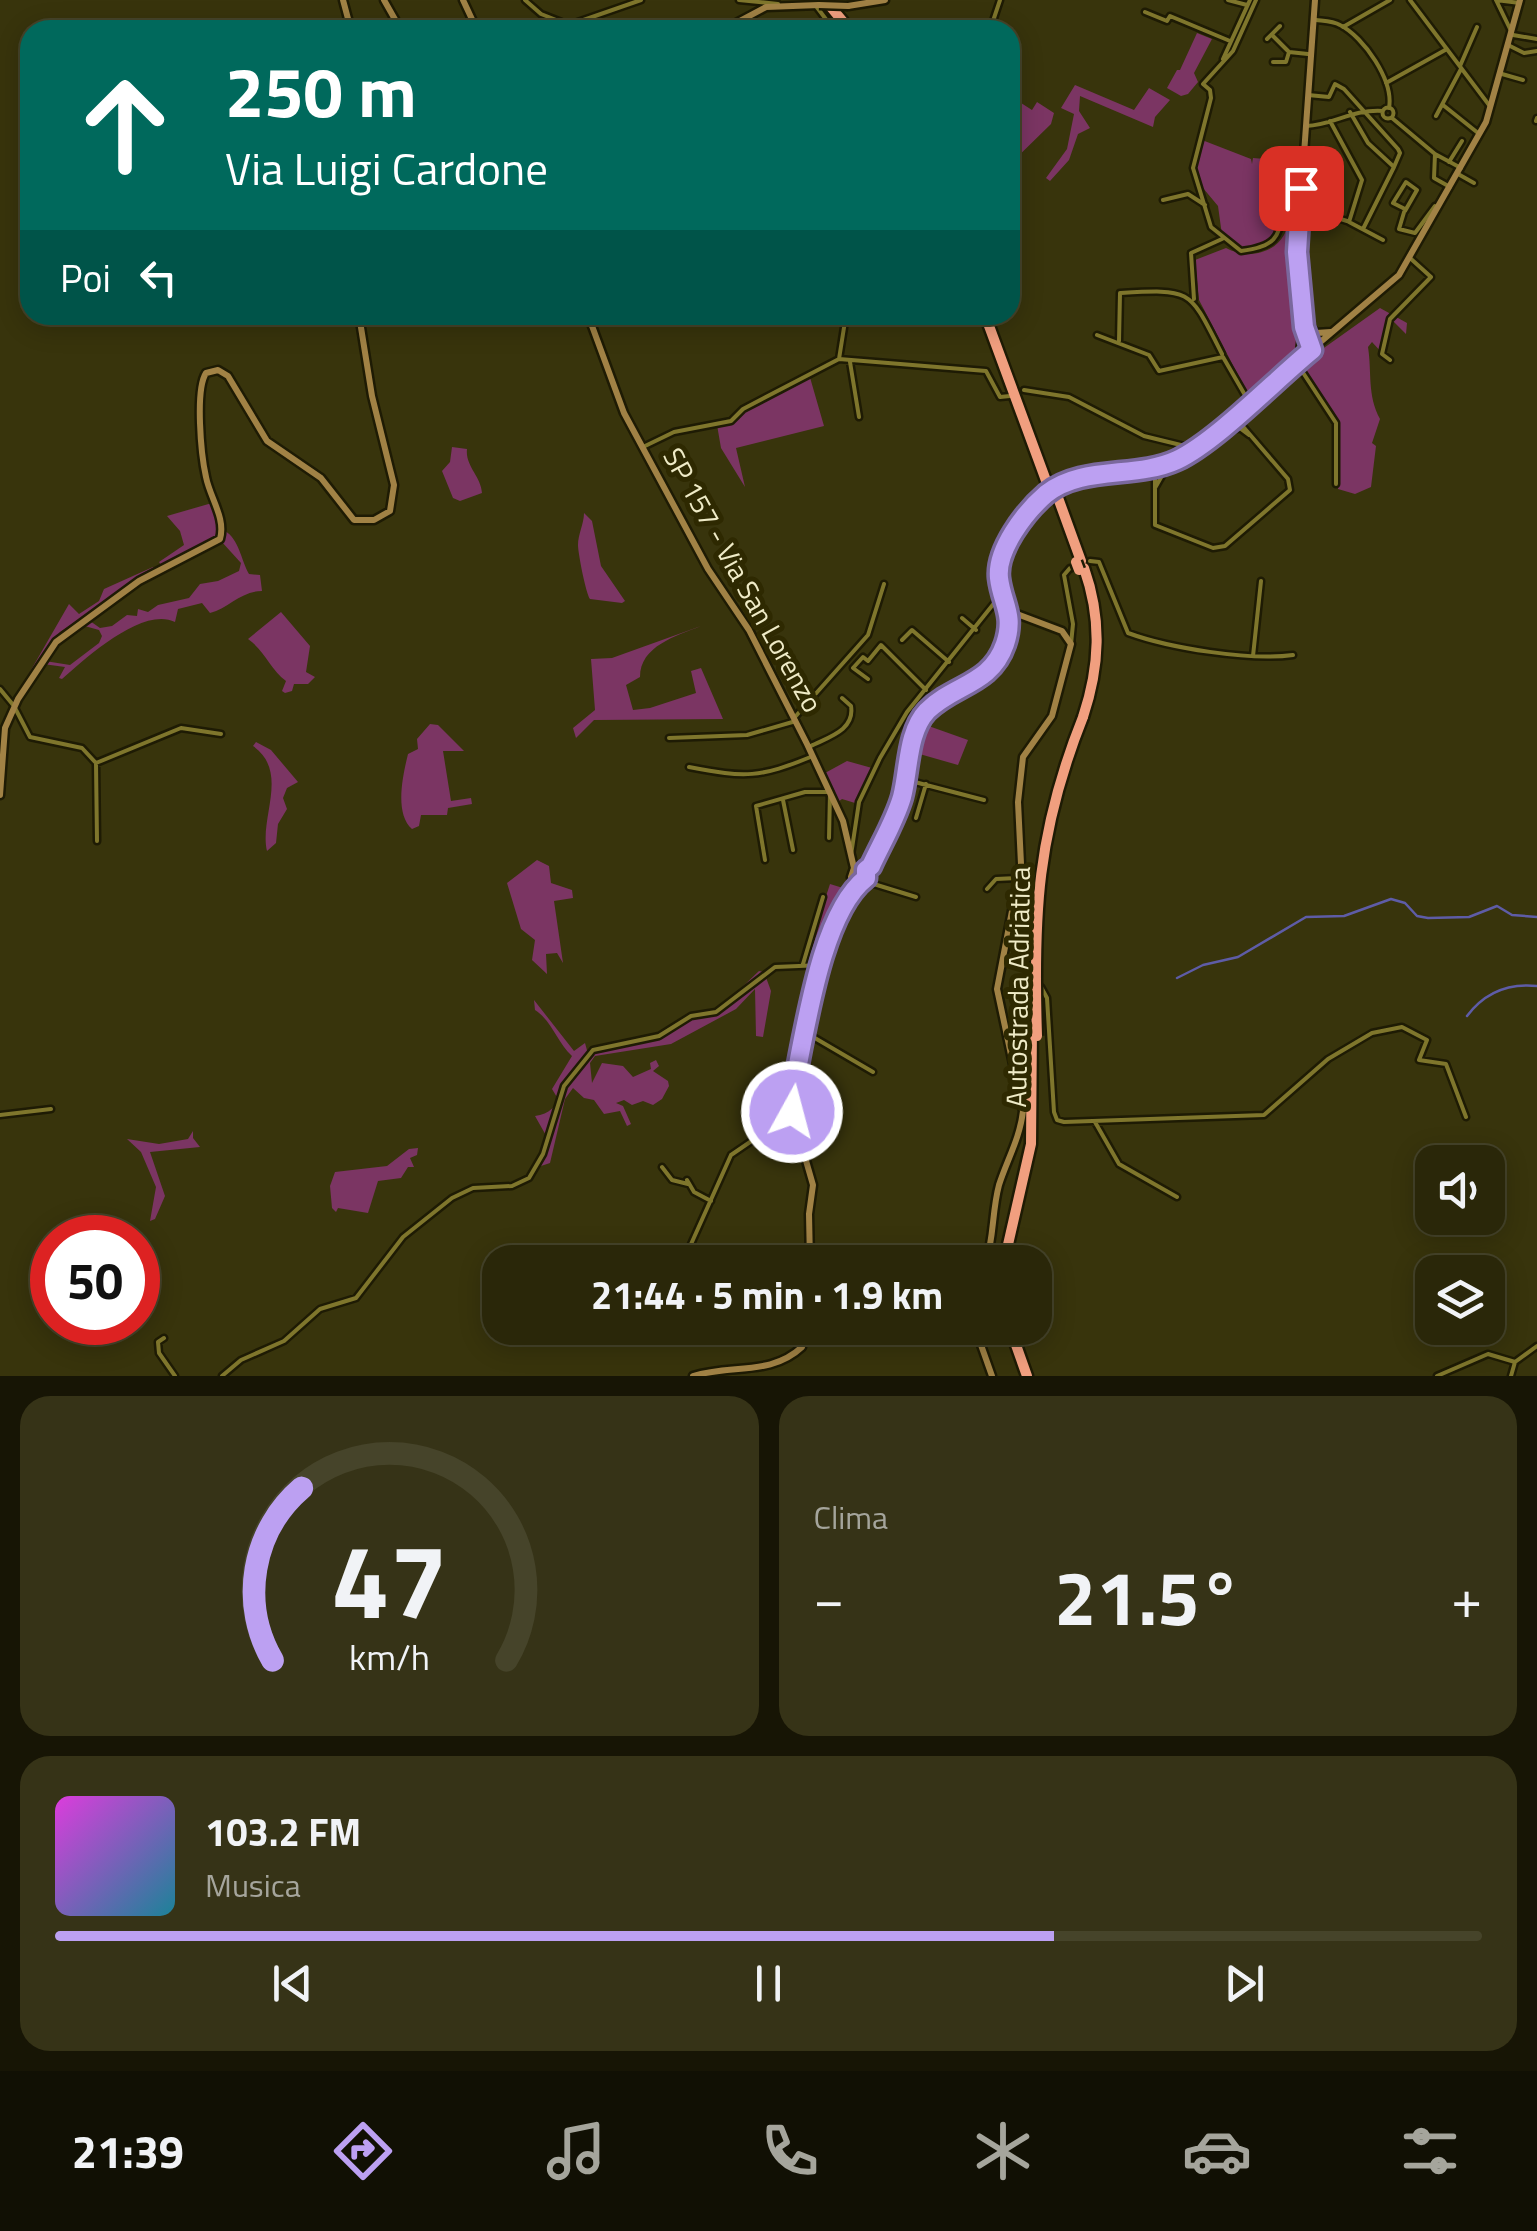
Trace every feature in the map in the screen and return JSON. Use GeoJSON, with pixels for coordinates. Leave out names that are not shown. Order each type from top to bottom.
{"type":"FeatureCollection","features":[{"type":"Feature","properties":{"kind":"highway"},"geometry":{"type":"LineString","coordinates":[[823,2],[843,20]]}},
{"type":"Feature","properties":{"kind":"highway","name":"Autostrada Adriatica"},"geometry":{"type":"LineString","coordinates":[[992,325],[1096,612],[1098,644],[1096,672],[1058,782],[1039,872],[1035,931],[1037,1145],[1011,1245]]}},
{"type":"Feature","properties":{"kind":"highway"},"geometry":{"type":"LineString","coordinates":[[1014,1345],[1024,1376]]}},
{"type":"Feature","properties":{"kind":"main road"},"geometry":{"type":"LineString","coordinates":[[741,20],[760,9],[782,4],[823,2],[848,6],[885,0]]}},
{"type":"Feature","properties":{"kind":"main road"},"geometry":{"type":"LineString","coordinates":[[1297,362],[1304,339],[1297,252],[1315,0]]}},
{"type":"Feature","properties":{"kind":"main road"},"geometry":{"type":"LineString","coordinates":[[810,1245],[814,1184],[792,1105],[823,965],[838,915],[893,820],[916,730],[925,713],[992,670],[1006,642],[1009,611],[999,569],[1004,550],[1046,494],[1087,478],[1156,467],[1195,449],[1387,288],[1410,258],[1480,134],[1492,108],[1520,2]]}},
{"type":"Feature","properties":{"kind":"main road"},"geometry":{"type":"LineString","coordinates":[[1304,324],[1320,334],[1334,331]]}},
{"type":"Feature","properties":{"kind":"main road"},"geometry":{"type":"LineString","coordinates":[[1304,324],[1312,350]]}},
{"type":"Feature","properties":{"kind":"main road"},"geometry":{"type":"LineString","coordinates":[[0,795],[5,728],[14,706],[48,652],[72,628],[140,581],[220,539],[222,528],[205,474],[200,390],[206,372],[218,370],[228,376],[272,447],[321,478],[354,520],[374,520],[390,511],[394,485],[360,325]]}},
{"type":"Feature","properties":{"kind":"main road","name":"SP 157 - Via San Lorenzo"},"geometry":{"type":"LineString","coordinates":[[591,325],[612,386],[643,447],[708,569],[729,596],[809,747],[842,818],[854,868],[851,876],[860,882]]}},
{"type":"Feature","properties":{"kind":"main road"},"geometry":{"type":"LineString","coordinates":[[1304,339],[1312,350]]}},
{"type":"Feature","properties":{"kind":"main road"},"geometry":{"type":"LineString","coordinates":[[991,1245],[1000,1182],[1020,1130],[1019,1080],[997,989],[1019,878],[1022,849],[1018,802],[1023,757],[1052,716],[1071,644],[1066,634],[1009,611]]}},
{"type":"Feature","properties":{"kind":"main road"},"geometry":{"type":"LineString","coordinates":[[854,868],[866,870]]}},
{"type":"Feature","properties":{"kind":"main road"},"geometry":{"type":"LineString","coordinates":[[693,1376],[716,1371],[752,1374],[779,1365],[802,1345]]}},
{"type":"Feature","properties":{"kind":"main road"},"geometry":{"type":"LineString","coordinates":[[981,1345],[992,1376]]}},
{"type":"Feature","properties":{"kind":"street"},"geometry":{"type":"LineString","coordinates":[[525,0],[540,14],[555,20]]}},
{"type":"Feature","properties":{"kind":"street"},"geometry":{"type":"LineString","coordinates":[[583,20],[641,0]]}},
{"type":"Feature","properties":{"kind":"street"},"geometry":{"type":"LineString","coordinates":[[742,0],[782,4]]}},
{"type":"Feature","properties":{"kind":"street"},"geometry":{"type":"LineString","coordinates":[[1228,0],[1251,2]]}},
{"type":"Feature","properties":{"kind":"street"},"geometry":{"type":"LineString","coordinates":[[1373,0],[1377,8]]}},
{"type":"Feature","properties":{"kind":"street"},"geometry":{"type":"LineString","coordinates":[[1343,27],[1390,0]]}},
{"type":"Feature","properties":{"kind":"street"},"geometry":{"type":"LineString","coordinates":[[1410,0],[1492,108]]}},
{"type":"Feature","properties":{"kind":"street"},"geometry":{"type":"LineString","coordinates":[[1496,0],[1520,2]]}},
{"type":"Feature","properties":{"kind":"street"},"geometry":{"type":"LineString","coordinates":[[1496,0],[1513,35],[1537,39]]}},
{"type":"Feature","properties":{"kind":"street"},"geometry":{"type":"LineString","coordinates":[[1229,51],[1230,41],[1251,2]]}},
{"type":"Feature","properties":{"kind":"street"},"geometry":{"type":"LineString","coordinates":[[1251,2],[1229,51],[1203,84],[1210,90],[1210,98],[1192,164],[1211,227],[1241,252],[1266,246],[1279,235],[1292,187],[1301,188]]}},
{"type":"Feature","properties":{"kind":"street"},"geometry":{"type":"LineString","coordinates":[[1145,12],[1167,22],[1170,16],[1230,41]]}},
{"type":"Feature","properties":{"kind":"street"},"geometry":{"type":"LineString","coordinates":[[1314,20],[1343,27],[1366,50],[1385,83],[1394,111],[1392,118]]}},
{"type":"Feature","properties":{"kind":"street"},"geometry":{"type":"LineString","coordinates":[[1280,26],[1269,37],[1289,52],[1311,54]]}},
{"type":"Feature","properties":{"kind":"street"},"geometry":{"type":"LineString","coordinates":[[1436,116],[1477,27]]}},
{"type":"Feature","properties":{"kind":"street"},"geometry":{"type":"LineString","coordinates":[[1510,46],[1524,54],[1537,51]]}},
{"type":"Feature","properties":{"kind":"street"},"geometry":{"type":"LineString","coordinates":[[1385,83],[1447,49]]}},
{"type":"Feature","properties":{"kind":"street"},"geometry":{"type":"LineString","coordinates":[[1273,62],[1286,62],[1289,52]]}},
{"type":"Feature","properties":{"kind":"street"},"geometry":{"type":"LineString","coordinates":[[1502,74],[1524,80]]}},
{"type":"Feature","properties":{"kind":"street"},"geometry":{"type":"LineString","coordinates":[[1308,95],[1329,96],[1336,83],[1366,110],[1400,152],[1362,230]]}},
{"type":"Feature","properties":{"kind":"street"},"geometry":{"type":"LineString","coordinates":[[1443,105],[1480,134]]}},
{"type":"Feature","properties":{"kind":"street"},"geometry":{"type":"LineString","coordinates":[[1305,126],[1350,112],[1390,108]]}},
{"type":"Feature","properties":{"kind":"street"},"geometry":{"type":"LineString","coordinates":[[1383,111],[1385,118],[1392,118],[1474,182]]}},
{"type":"Feature","properties":{"kind":"street"},"geometry":{"type":"LineString","coordinates":[[1350,112],[1368,143],[1394,167]]}},
{"type":"Feature","properties":{"kind":"street"},"geometry":{"type":"LineString","coordinates":[[1330,121],[1362,180],[1350,222]]}},
{"type":"Feature","properties":{"kind":"street"},"geometry":{"type":"LineString","coordinates":[[1449,162],[1462,142]]}},
{"type":"Feature","properties":{"kind":"street"},"geometry":{"type":"LineString","coordinates":[[1434,154],[1434,178],[1450,187]]}},
{"type":"Feature","properties":{"kind":"street"},"geometry":{"type":"LineString","coordinates":[[1405,211],[1394,203],[1406,182],[1417,190],[1398,227],[1410,235],[1432,206],[1439,207]]}},
{"type":"Feature","properties":{"kind":"street"},"geometry":{"type":"LineString","coordinates":[[1164,200],[1188,194],[1206,205]]}},
{"type":"Feature","properties":{"kind":"street"},"geometry":{"type":"LineString","coordinates":[[1300,206],[1350,222],[1382,240]]}},
{"type":"Feature","properties":{"kind":"street"},"geometry":{"type":"LineString","coordinates":[[1222,239],[1190,253],[1194,301],[1250,403]]}},
{"type":"Feature","properties":{"kind":"street"},"geometry":{"type":"LineString","coordinates":[[1390,360],[1382,354],[1390,318],[1432,277],[1410,258]]}},
{"type":"Feature","properties":{"kind":"street"},"geometry":{"type":"LineString","coordinates":[[1119,341],[1120,293],[1174,292],[1194,301]]}},
{"type":"Feature","properties":{"kind":"street"},"geometry":{"type":"LineString","coordinates":[[840,359],[845,325]]}},
{"type":"Feature","properties":{"kind":"street"},"geometry":{"type":"LineString","coordinates":[[1096,335],[1149,355],[1159,371],[1223,356]]}},
{"type":"Feature","properties":{"kind":"street"},"geometry":{"type":"LineString","coordinates":[[643,447],[674,432],[731,421],[743,409],[840,359],[986,371],[1000,397],[1010,396]]}},
{"type":"Feature","properties":{"kind":"street"},"geometry":{"type":"LineString","coordinates":[[850,362],[859,417]]}},
{"type":"Feature","properties":{"kind":"street"},"geometry":{"type":"LineString","coordinates":[[1297,362],[1336,423],[1336,484]]}},
{"type":"Feature","properties":{"kind":"street"},"geometry":{"type":"LineString","coordinates":[[1024,390],[1068,397],[1144,436],[1195,449],[1226,430],[1237,428]]}},
{"type":"Feature","properties":{"kind":"street"},"geometry":{"type":"LineString","coordinates":[[1232,418],[1237,428],[1253,437]]}},
{"type":"Feature","properties":{"kind":"street"},"geometry":{"type":"LineString","coordinates":[[1156,467],[1155,525],[1213,548],[1225,546],[1290,490],[1288,479],[1232,418]]}},
{"type":"Feature","properties":{"kind":"street"},"geometry":{"type":"LineString","coordinates":[[1155,484],[1172,462]]}},
{"type":"Feature","properties":{"kind":"street"},"geometry":{"type":"LineString","coordinates":[[1146,470],[1155,484]]}},
{"type":"Feature","properties":{"kind":"street"},"geometry":{"type":"LineString","coordinates":[[1071,644],[1074,624],[1064,581],[1080,565],[1099,562],[1128,634],[1174,646],[1253,656],[1292,655]]}},
{"type":"Feature","properties":{"kind":"street"},"geometry":{"type":"LineString","coordinates":[[1253,656],[1261,581]]}},
{"type":"Feature","properties":{"kind":"street"},"geometry":{"type":"LineString","coordinates":[[788,704],[801,705],[812,700],[868,635],[884,584]]}},
{"type":"Feature","properties":{"kind":"street"},"geometry":{"type":"LineString","coordinates":[[850,856],[855,848],[855,817],[880,758],[907,712],[1003,592]]}},
{"type":"Feature","properties":{"kind":"street"},"geometry":{"type":"LineString","coordinates":[[962,618],[976,630]]}},
{"type":"Feature","properties":{"kind":"street"},"geometry":{"type":"LineString","coordinates":[[1066,634],[1074,624]]}},
{"type":"Feature","properties":{"kind":"street"},"geometry":{"type":"LineString","coordinates":[[902,640],[912,630],[950,662]]}},
{"type":"Feature","properties":{"kind":"street"},"geometry":{"type":"LineString","coordinates":[[868,679],[852,668],[863,656],[868,661],[882,645],[926,690]]}},
{"type":"Feature","properties":{"kind":"street"},"geometry":{"type":"LineString","coordinates":[[0,689],[14,706],[30,738],[82,748],[96,763],[97,841]]}},
{"type":"Feature","properties":{"kind":"street"},"geometry":{"type":"LineString","coordinates":[[809,747],[847,726],[852,712],[842,698]]}},
{"type":"Feature","properties":{"kind":"street"},"geometry":{"type":"LineString","coordinates":[[668,738],[748,735],[795,719],[801,705]]}},
{"type":"Feature","properties":{"kind":"street"},"geometry":{"type":"LineString","coordinates":[[96,763],[182,728],[221,734]]}},
{"type":"Feature","properties":{"kind":"street"},"geometry":{"type":"LineString","coordinates":[[688,766],[727,774],[767,774],[813,756]]}},
{"type":"Feature","properties":{"kind":"street"},"geometry":{"type":"LineString","coordinates":[[906,780],[984,800]]}},
{"type":"Feature","properties":{"kind":"street"},"geometry":{"type":"LineString","coordinates":[[916,818],[926,784]]}},
{"type":"Feature","properties":{"kind":"street"},"geometry":{"type":"LineString","coordinates":[[765,860],[756,806],[805,792],[830,792],[829,838]]}},
{"type":"Feature","properties":{"kind":"street"},"geometry":{"type":"LineString","coordinates":[[783,800],[793,850]]}},
{"type":"Feature","properties":{"kind":"street"},"geometry":{"type":"LineString","coordinates":[[842,818],[855,817]]}},
{"type":"Feature","properties":{"kind":"street"},"geometry":{"type":"LineString","coordinates":[[987,889],[996,878],[1019,878]]}},
{"type":"Feature","properties":{"kind":"street"},"geometry":{"type":"LineString","coordinates":[[860,882],[916,896]]}},
{"type":"Feature","properties":{"kind":"street"},"geometry":{"type":"LineString","coordinates":[[803,964],[822,897]]}},
{"type":"Feature","properties":{"kind":"street"},"geometry":{"type":"LineString","coordinates":[[222,1376],[241,1360],[289,1338],[320,1309],[356,1298],[403,1237],[452,1198],[473,1188],[509,1186],[529,1178],[538,1166],[564,1086],[593,1050],[670,1032],[691,1016],[716,1012],[775,967],[823,965]]}},
{"type":"Feature","properties":{"kind":"street"},"geometry":{"type":"LineString","coordinates":[[1019,1080],[1023,1066],[1023,994],[1027,988]]}},
{"type":"Feature","properties":{"kind":"street"},"geometry":{"type":"LineString","coordinates":[[1041,988],[1047,998],[1054,1112],[1064,1122],[1264,1116],[1339,1052],[1372,1033],[1402,1027],[1427,1040],[1419,1060],[1446,1064],[1466,1117]]}},
{"type":"Feature","properties":{"kind":"street"},"geometry":{"type":"LineString","coordinates":[[806,1033],[874,1072]]}},
{"type":"Feature","properties":{"kind":"street"},"geometry":{"type":"LineString","coordinates":[[691,1245],[732,1155],[754,1140],[799,1061]]}},
{"type":"Feature","properties":{"kind":"street"},"geometry":{"type":"LineString","coordinates":[[0,1116],[51,1109]]}},
{"type":"Feature","properties":{"kind":"street"},"geometry":{"type":"LineString","coordinates":[[1095,1122],[1118,1164],[1176,1197]]}},
{"type":"Feature","properties":{"kind":"street"},"geometry":{"type":"LineString","coordinates":[[662,1167],[672,1180],[688,1182],[694,1192],[711,1201]]}},
{"type":"Feature","properties":{"kind":"street"},"geometry":{"type":"LineString","coordinates":[[164,1338],[158,1342],[159,1353],[175,1376]]}},
{"type":"Feature","properties":{"kind":"street"},"geometry":{"type":"LineString","coordinates":[[1511,1376],[1514,1362],[1537,1346]]}},
{"type":"Feature","properties":{"kind":"street"},"geometry":{"type":"LineString","coordinates":[[1437,1376],[1488,1354],[1514,1362]]}},
{"type":"Feature","properties":{"kind":"shaded area"},"geometry":{"type":"Polygon","coordinates":[[[1197,33],[1212,39],[1194,73],[1198,82],[1181,96],[1167,88],[1197,33]]]}},
{"type":"Feature","properties":{"kind":"shaded area"},"geometry":{"type":"Polygon","coordinates":[[[1075,85],[1134,110],[1149,88],[1170,100],[1155,117],[1153,127],[1080,96],[1079,111],[1090,128],[1078,134],[1069,160],[1050,181],[1046,178],[1067,149],[1074,114],[1061,108],[1075,85]]]}},
{"type":"Feature","properties":{"kind":"shaded area"},"geometry":{"type":"Polygon","coordinates":[[[1020,102],[1032,110],[1037,102],[1054,113],[1051,124],[1020,154],[1020,102]]]}},
{"type":"Feature","properties":{"kind":"shaded area"},"geometry":{"type":"Polygon","coordinates":[[[1202,140],[1251,159],[1252,164],[1253,158],[1265,159],[1265,165],[1275,167],[1282,221],[1270,241],[1243,248],[1222,235],[1218,206],[1203,188],[1195,161],[1202,140]]]}},
{"type":"Feature","properties":{"kind":"shaded area"},"geometry":{"type":"Polygon","coordinates":[[[1296,191],[1292,247],[1299,320],[1304,327],[1299,358],[1250,398],[1199,300],[1195,260],[1226,248],[1249,254],[1272,247],[1286,231],[1292,194],[1296,191]]]}},
{"type":"Feature","properties":{"kind":"shaded area"},"geometry":{"type":"Polygon","coordinates":[[[1380,308],[1407,323],[1406,334],[1392,320],[1383,354],[1372,342],[1368,347],[1372,392],[1380,419],[1372,443],[1376,446],[1371,487],[1355,494],[1338,489],[1337,425],[1300,365],[1380,308]]]}},
{"type":"Feature","properties":{"kind":"shaded area"},"geometry":{"type":"Polygon","coordinates":[[[809,374],[824,426],[736,448],[745,487],[721,448],[717,425],[809,374]]]}},
{"type":"Feature","properties":{"kind":"shaded area"},"geometry":{"type":"Polygon","coordinates":[[[452,447],[467,449],[482,493],[460,501],[453,498],[442,471],[450,462],[452,447]]]}},
{"type":"Feature","properties":{"kind":"shaded area"},"geometry":{"type":"Polygon","coordinates":[[[212,503],[219,527],[217,538],[161,565],[159,562],[184,545],[180,531],[167,516],[212,503]]]}},
{"type":"Feature","properties":{"kind":"shaded area"},"geometry":{"type":"Polygon","coordinates":[[[584,513],[592,521],[601,566],[625,601],[622,603],[588,596],[578,545],[584,513]]]}},
{"type":"Feature","properties":{"kind":"shaded area"},"geometry":{"type":"Polygon","coordinates":[[[225,531],[237,544],[249,574],[260,575],[262,591],[210,613],[202,603],[178,609],[175,622],[147,621],[131,628],[62,679],[59,678],[65,667],[43,664],[45,661],[70,665],[99,643],[99,630],[81,625],[90,621],[100,628],[112,626],[127,615],[137,616],[138,609],[148,612],[158,605],[189,598],[200,584],[239,571],[241,563],[221,541],[225,531]]]}},
{"type":"Feature","properties":{"kind":"shaded area"},"geometry":{"type":"Polygon","coordinates":[[[153,567],[60,632],[16,696],[69,604],[79,614],[99,601],[104,589],[153,567]]]}},
{"type":"Feature","properties":{"kind":"shaded area"},"geometry":{"type":"Polygon","coordinates":[[[281,612],[310,646],[306,672],[315,677],[308,684],[294,684],[292,691],[285,693],[282,691],[286,681],[248,639],[281,612]]]}},
{"type":"Feature","properties":{"kind":"shaded area"},"geometry":{"type":"Polygon","coordinates":[[[701,626],[653,650],[646,657],[640,677],[626,685],[633,710],[650,708],[696,693],[691,671],[701,668],[723,719],[594,720],[576,738],[573,728],[595,710],[591,659],[612,658],[701,626]]]}},
{"type":"Feature","properties":{"kind":"shaded area"},"geometry":{"type":"Polygon","coordinates":[[[430,724],[438,725],[464,751],[443,751],[451,801],[471,798],[472,804],[448,808],[447,815],[421,815],[419,826],[412,829],[403,813],[404,772],[408,754],[418,749],[417,739],[430,724]]]}},
{"type":"Feature","properties":{"kind":"shaded area"},"geometry":{"type":"Polygon","coordinates":[[[923,724],[968,740],[958,765],[916,753],[923,724]]]}},
{"type":"Feature","properties":{"kind":"shaded area"},"geometry":{"type":"Polygon","coordinates":[[[256,742],[271,750],[298,782],[287,788],[283,798],[287,809],[278,824],[276,843],[267,851],[272,782],[264,757],[253,746],[256,742]]]}},
{"type":"Feature","properties":{"kind":"shaded area"},"geometry":{"type":"Polygon","coordinates":[[[847,761],[872,768],[855,803],[842,799],[838,802],[825,773],[847,761]]]}},
{"type":"Feature","properties":{"kind":"shaded area"},"geometry":{"type":"Polygon","coordinates":[[[537,860],[549,866],[551,883],[572,890],[573,898],[554,901],[563,963],[557,953],[546,954],[547,974],[532,960],[535,940],[521,929],[507,883],[537,860]]]}},
{"type":"Feature","properties":{"kind":"shaded area"},"geometry":{"type":"Polygon","coordinates":[[[830,884],[843,888],[823,954],[805,960],[830,884]]]}},
{"type":"Feature","properties":{"kind":"shaded area"},"geometry":{"type":"Polygon","coordinates":[[[759,971],[764,972],[771,991],[763,1037],[756,1036],[755,989],[736,1009],[671,1044],[595,1056],[590,1063],[592,1083],[602,1063],[623,1066],[633,1077],[651,1069],[650,1063],[656,1060],[659,1066],[653,1071],[669,1086],[662,1099],[653,1105],[643,1101],[632,1105],[624,1100],[616,1103],[623,1106],[631,1124],[627,1126],[620,1111],[604,1114],[594,1100],[584,1098],[573,1088],[565,1099],[550,1163],[538,1167],[548,1139],[535,1116],[559,1101],[587,1055],[569,1074],[558,1099],[552,1089],[572,1056],[535,1010],[534,1000],[574,1051],[585,1043],[588,1054],[601,1047],[662,1037],[692,1016],[716,1012],[759,971]]]}},
{"type":"Feature","properties":{"kind":"shaded area"},"geometry":{"type":"Polygon","coordinates":[[[193,1131],[200,1147],[150,1152],[165,1196],[157,1215],[151,1215],[156,1187],[141,1152],[127,1139],[159,1144],[188,1139],[193,1131]]]}},
{"type":"Feature","properties":{"kind":"shaded area"},"geometry":{"type":"Polygon","coordinates":[[[418,1148],[417,1155],[410,1158],[414,1167],[408,1167],[401,1178],[378,1181],[368,1213],[338,1208],[336,1212],[332,1208],[330,1186],[335,1172],[387,1166],[409,1149],[418,1148]]]}},
{"type":"Feature","properties":{"kind":"waterway"},"geometry":{"type":"LineString","coordinates":[[1177,978],[1203,965],[1238,957],[1306,917],[1344,916],[1391,899],[1405,903],[1417,916],[1428,918],[1469,917],[1497,906],[1512,915],[1537,917]]}},
{"type":"Feature","properties":{"kind":"waterway"},"geometry":{"type":"LineString","coordinates":[[1467,1016],[1498,991],[1537,986]]}},
{"type":"Feature","properties":{"kind":"route"},"geometry":{"type":"LineString","coordinates":[[792,1112],[792,1094],[830,936],[856,882],[866,878],[866,870],[902,799],[916,730],[933,706],[986,676],[1000,658],[1009,611],[999,569],[1008,542],[1046,494],[1058,486],[1146,470],[1195,449],[1312,350],[1304,327],[1297,252],[1301,188]]}}]}
